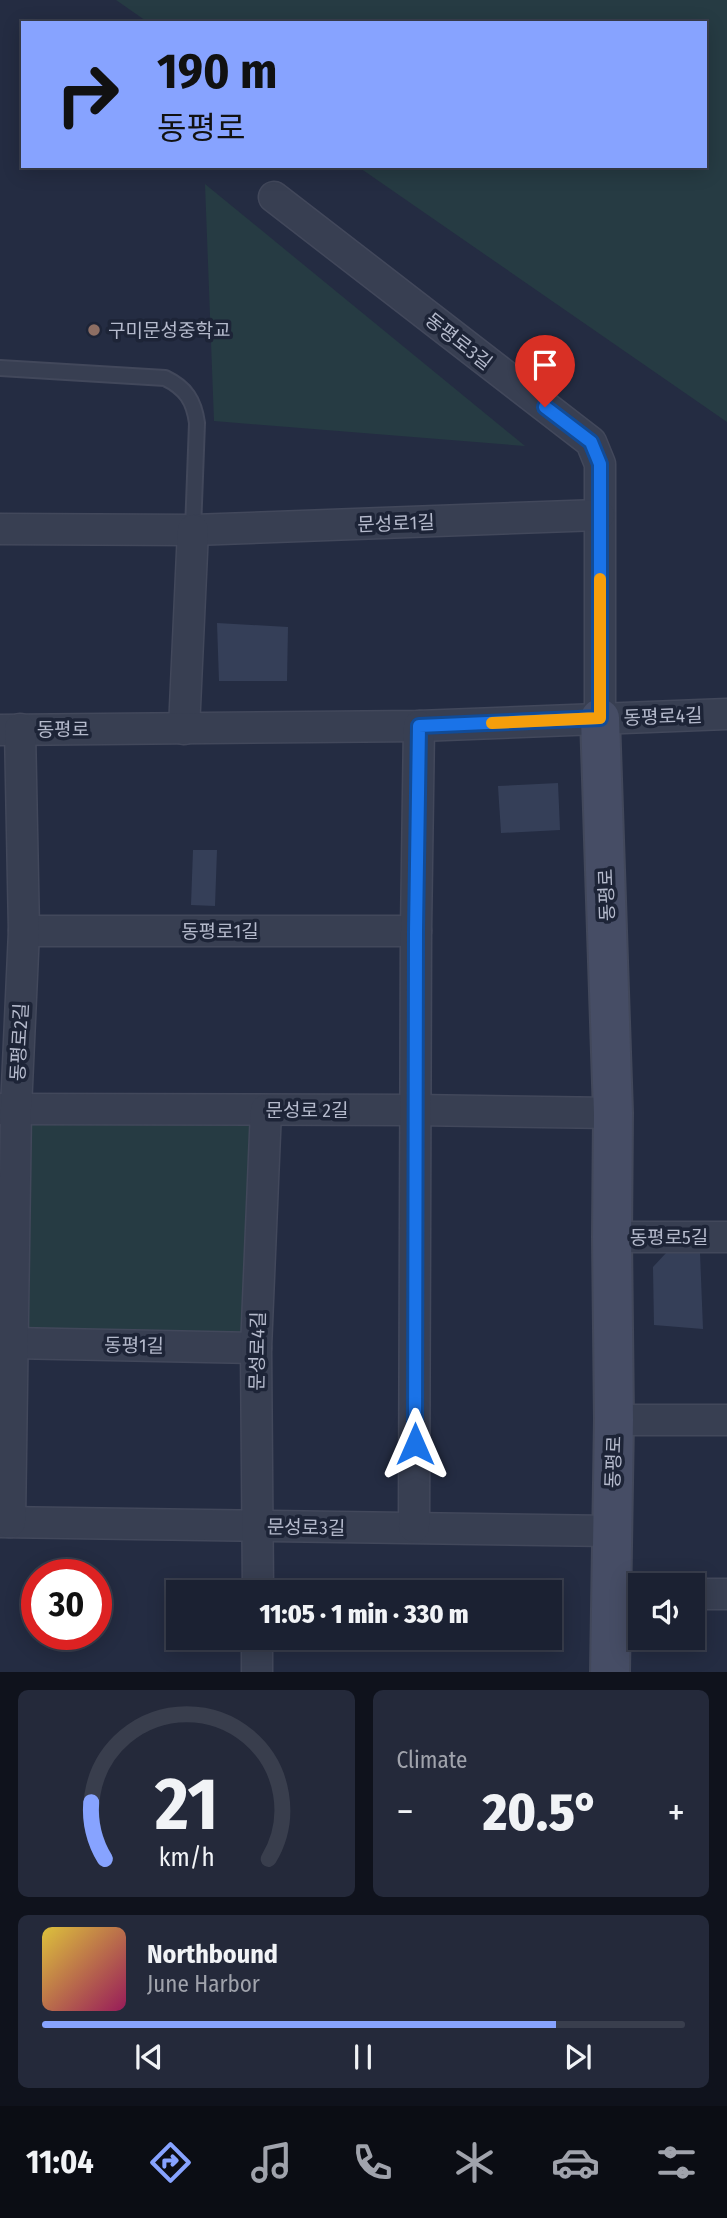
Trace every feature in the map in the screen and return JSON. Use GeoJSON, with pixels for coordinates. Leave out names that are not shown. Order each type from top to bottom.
{"type":"FeatureCollection","features":[{"type":"Feature","properties":{"kind":"street","name":"동평로3길"},"geometry":{"type":"LineString","coordinates":[[274,197],[591,442],[600,464],[600,718]]}},
{"type":"Feature","properties":{"kind":"street","name":"문성로1길"},"geometry":{"type":"LineString","coordinates":[[0,529],[193,530],[599,515]]}},
{"type":"Feature","properties":{"kind":"street"},"geometry":{"type":"LineString","coordinates":[[184,729],[193,530]]}},
{"type":"Feature","properties":{"kind":"street","name":"동평로4길"},"geometry":{"type":"LineString","coordinates":[[600,718],[727,714]]}},
{"type":"Feature","properties":{"kind":"street","name":"동평로"},"geometry":{"type":"LineString","coordinates":[[10,729],[419,726],[600,718],[613,1113],[614,1420],[611,1531],[625,1595],[610,1672]]}},
{"type":"Feature","properties":{"kind":"street"},"geometry":{"type":"LineString","coordinates":[[415,1527],[419,726]]}},
{"type":"Feature","properties":{"kind":"street","name":"동평로2길"},"geometry":{"type":"LineString","coordinates":[[5,1522],[12,1343],[8,1109],[24,931],[10,729]]}},
{"type":"Feature","properties":{"kind":"street","name":"동평로1길"},"geometry":{"type":"LineString","coordinates":[[24,931],[416,931]]}},
{"type":"Feature","properties":{"kind":"street","name":"문성로 2길"},"geometry":{"type":"LineString","coordinates":[[8,1109],[613,1113]]}},
{"type":"Feature","properties":{"kind":"street","name":"문성로4길"},"geometry":{"type":"LineString","coordinates":[[258,1580],[256,1348],[266,1110]]}},
{"type":"Feature","properties":{"kind":"street","name":"동평로5길"},"geometry":{"type":"LineString","coordinates":[[612,1237],[727,1237]]}},
{"type":"Feature","properties":{"kind":"street","name":"동평1길"},"geometry":{"type":"LineString","coordinates":[[12,1343],[256,1348]]}},
{"type":"Feature","properties":{"kind":"street"},"geometry":{"type":"LineString","coordinates":[[614,1420],[727,1420]]}},
{"type":"Feature","properties":{"kind":"street","name":"문성로3길"},"geometry":{"type":"LineString","coordinates":[[5,1522],[611,1531]]}},
{"type":"Feature","properties":{"kind":"street"},"geometry":{"type":"LineString","coordinates":[[705,1594],[727,1594]]}},
{"type":"Feature","properties":{"kind":"street"},"geometry":{"type":"LineString","coordinates":[[257,1650],[257,1672]]}},
{"type":"Feature","properties":{"kind":"lane"},"geometry":{"type":"LineString","coordinates":[[0,368],[165,378],[177,384],[188,394],[195,408],[197,423],[193,530]]}},
{"type":"Feature","properties":{"kind":"shaded area"},"geometry":{"type":"Polygon","coordinates":[[[116,0],[727,0],[727,422],[360,168],[707,168],[707,21],[146,21],[116,0]]]}},
{"type":"Feature","properties":{"kind":"shaded area"},"geometry":{"type":"Polygon","coordinates":[[[205,184],[525,446],[214,421],[205,184]]]}},
{"type":"Feature","properties":{"kind":"shaded area"},"geometry":{"type":"Polygon","coordinates":[[[16,1109],[266,1110],[256,1348],[12,1343],[16,1109]]]}},
{"type":"Feature","properties":{"kind":"building"},"geometry":{"type":"Polygon","coordinates":[[[217,623],[288,627],[287,681],[219,681],[217,623]]]}},
{"type":"Feature","properties":{"kind":"building"},"geometry":{"type":"Polygon","coordinates":[[[558,783],[560,830],[501,833],[498,786],[558,783]]]}},
{"type":"Feature","properties":{"kind":"building"},"geometry":{"type":"Polygon","coordinates":[[[193,850],[217,850],[215,906],[191,905],[193,850]]]}},
{"type":"Feature","properties":{"kind":"building"},"geometry":{"type":"Polygon","coordinates":[[[667,1252],[700,1253],[703,1329],[654,1325],[653,1267],[667,1252]]]}},
{"type":"Feature","properties":{"kind":"slow traffic"},"geometry":{"type":"LineString","coordinates":[[492,723],[600,718],[600,579]]}},
{"type":"Feature","properties":{"kind":"place","name":"구미문성중학교"},"geometry":{"type":"Point","coordinates":[94,330]}},
{"type":"Feature","properties":{"kind":"route"},"geometry":{"type":"LineString","coordinates":[[415,1444],[419,726],[600,718],[600,464],[591,442],[545,407]]}}]}
